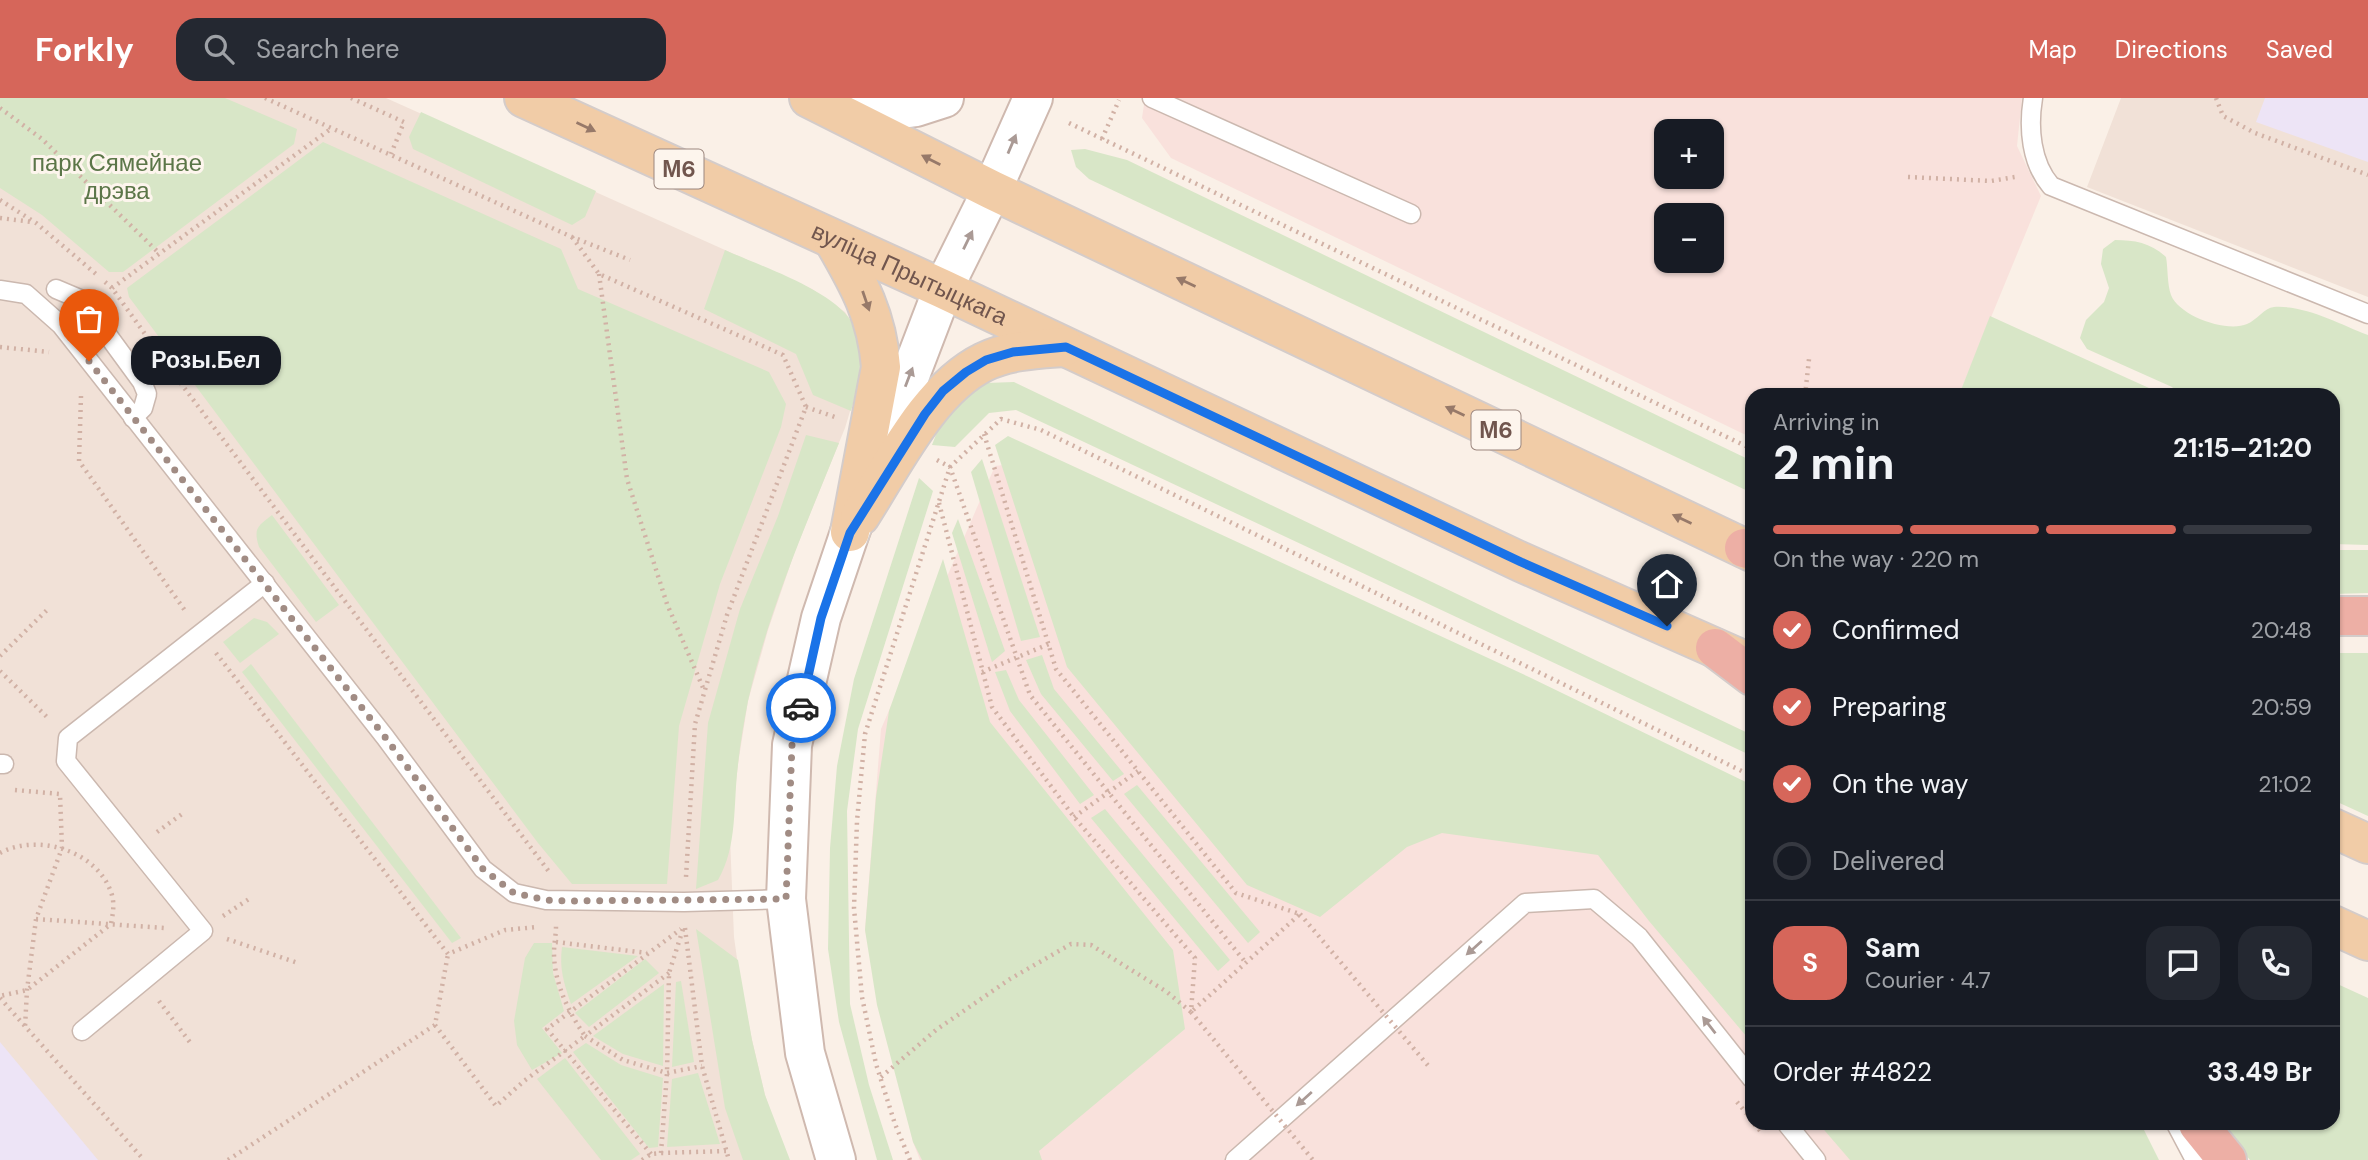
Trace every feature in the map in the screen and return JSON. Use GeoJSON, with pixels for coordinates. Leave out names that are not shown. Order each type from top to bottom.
{"type":"FeatureCollection","features":[{"type":"Feature","properties":{"kind":"highway"},"geometry":{"type":"LineString","coordinates":[[2340,616],[2368,616]]}},
{"type":"Feature","properties":{"kind":"highway"},"geometry":{"type":"LineString","coordinates":[[1715,648],[1745,671]]}},
{"type":"Feature","properties":{"kind":"highway"},"geometry":{"type":"LineString","coordinates":[[2203,1130],[2227,1160]]}},
{"type":"Feature","properties":{"kind":"main road","name":"вуліца Прытыцкага"},"geometry":{"type":"LineString","coordinates":[[524,98],[943,289],[1521,562],[1745,661]]}},
{"type":"Feature","properties":{"kind":"main road"},"geometry":{"type":"LineString","coordinates":[[811,99],[872,112],[916,107],[944,98]]}},
{"type":"Feature","properties":{"kind":"main road"},"geometry":{"type":"LineString","coordinates":[[836,1160],[804,1053],[786,899],[792,745],[821,618],[850,533],[943,289],[992,190],[1033,98]]}},
{"type":"Feature","properties":{"kind":"main road","name":"М6"},"geometry":{"type":"LineString","coordinates":[[811,99],[992,190],[1745,548]]}},
{"type":"Feature","properties":{"kind":"main road"},"geometry":{"type":"LineString","coordinates":[[834,241],[860,285],[879,344],[881,367],[850,533]]}},
{"type":"Feature","properties":{"kind":"main road"},"geometry":{"type":"LineString","coordinates":[[850,533],[925,414],[943,391],[986,360],[1013,352],[1066,347]]}},
{"type":"Feature","properties":{"kind":"main road"},"geometry":{"type":"LineString","coordinates":[[2340,831],[2368,844]]}},
{"type":"Feature","properties":{"kind":"main road"},"geometry":{"type":"LineString","coordinates":[[2340,928],[2368,941]]}},
{"type":"Feature","properties":{"kind":"lane"},"geometry":{"type":"LineString","coordinates":[[1152,98],[1411,214]]}},
{"type":"Feature","properties":{"kind":"lane"},"geometry":{"type":"LineString","coordinates":[[2033,98],[2031,137],[2040,174],[2051,187],[2368,314]]}},
{"type":"Feature","properties":{"kind":"lane"},"geometry":{"type":"LineString","coordinates":[[56,289],[82,300],[142,382],[147,394],[143,408],[133,418]]}},
{"type":"Feature","properties":{"kind":"lane"},"geometry":{"type":"LineString","coordinates":[[0,290],[26,294],[61,325],[265,583],[483,869],[514,893],[546,900],[684,902],[786,899]]}},
{"type":"Feature","properties":{"kind":"lane"},"geometry":{"type":"LineString","coordinates":[[82,1031],[203,931],[66,761],[68,738],[265,583]]}},
{"type":"Feature","properties":{"kind":"lane"},"geometry":{"type":"LineString","coordinates":[[1236,1160],[1525,903],[1594,899],[1639,937],[1745,1070]]}},
{"type":"Feature","properties":{"kind":"lane"},"geometry":{"type":"LineString","coordinates":[[1792,1130],[1816,1160]]}},
{"type":"Feature","properties":{"kind":"lane"},"geometry":{"type":"LineString","coordinates":[[2179,1130],[2196,1160]]}},
{"type":"Feature","properties":{"kind":"path"},"geometry":{"type":"LineString","coordinates":[[265,98],[572,237],[630,260]]}},
{"type":"Feature","properties":{"kind":"path"},"geometry":{"type":"LineString","coordinates":[[351,98],[404,122],[391,154]]}},
{"type":"Feature","properties":{"kind":"path"},"geometry":{"type":"LineString","coordinates":[[2216,98],[2223,116],[2255,133],[2368,175]]}},
{"type":"Feature","properties":{"kind":"path"},"geometry":{"type":"LineString","coordinates":[[1102,139],[1119,100]]}},
{"type":"Feature","properties":{"kind":"path"},"geometry":{"type":"LineString","coordinates":[[0,108],[43,139],[159,253]]}},
{"type":"Feature","properties":{"kind":"path"},"geometry":{"type":"LineString","coordinates":[[1069,123],[1745,446]]}},
{"type":"Feature","properties":{"kind":"path"},"geometry":{"type":"LineString","coordinates":[[112,288],[333,127]]}},
{"type":"Feature","properties":{"kind":"path"},"geometry":{"type":"LineString","coordinates":[[1908,177],[1992,181],[2040,174]]}},
{"type":"Feature","properties":{"kind":"path"},"geometry":{"type":"LineString","coordinates":[[0,200],[36,223],[112,288],[181,384],[590,924],[505,930],[448,954]]}},
{"type":"Feature","properties":{"kind":"path"},"geometry":{"type":"LineString","coordinates":[[0,218],[36,223]]}},
{"type":"Feature","properties":{"kind":"path"},"geometry":{"type":"LineString","coordinates":[[572,237],[599,274],[627,479],[667,604],[705,691]]}},
{"type":"Feature","properties":{"kind":"path"},"geometry":{"type":"LineString","coordinates":[[599,274],[783,355],[806,407],[727,615],[695,724],[684,902]]}},
{"type":"Feature","properties":{"kind":"path"},"geometry":{"type":"LineString","coordinates":[[0,346],[54,352]]}},
{"type":"Feature","properties":{"kind":"path"},"geometry":{"type":"LineString","coordinates":[[1806,388],[1809,359]]}},
{"type":"Feature","properties":{"kind":"path"},"geometry":{"type":"LineString","coordinates":[[81,387],[79,461],[201,634],[448,954],[435,1026],[228,1160]]}},
{"type":"Feature","properties":{"kind":"path"},"geometry":{"type":"LineString","coordinates":[[806,407],[839,419]]}},
{"type":"Feature","properties":{"kind":"path"},"geometry":{"type":"LineString","coordinates":[[910,1160],[880,1078],[862,997],[854,908],[857,821],[865,733],[950,467],[1001,419],[1041,430],[1745,773]]}},
{"type":"Feature","properties":{"kind":"path"},"geometry":{"type":"LineString","coordinates":[[984,434],[1056,669],[1237,893],[1300,914],[1431,1069]]}},
{"type":"Feature","properties":{"kind":"path"},"geometry":{"type":"LineString","coordinates":[[950,467],[1030,695],[1246,963]]}},
{"type":"Feature","properties":{"kind":"path"},"geometry":{"type":"LineString","coordinates":[[939,502],[992,707],[1074,817],[1195,958],[1191,1012]]}},
{"type":"Feature","properties":{"kind":"path"},"geometry":{"type":"LineString","coordinates":[[0,656],[48,609]]}},
{"type":"Feature","properties":{"kind":"path"},"geometry":{"type":"LineString","coordinates":[[982,672],[1049,644]]}},
{"type":"Feature","properties":{"kind":"path"},"geometry":{"type":"LineString","coordinates":[[0,671],[68,738]]}},
{"type":"Feature","properties":{"kind":"path"},"geometry":{"type":"LineString","coordinates":[[1074,817],[1138,771]]}},
{"type":"Feature","properties":{"kind":"path"},"geometry":{"type":"LineString","coordinates":[[12,789],[60,794],[62,848],[36,919],[25,1027]]}},
{"type":"Feature","properties":{"kind":"path"},"geometry":{"type":"LineString","coordinates":[[0,853],[26,844],[62,848],[98,869],[111,891],[114,906],[111,924],[27,990],[0,997],[144,1160]]}},
{"type":"Feature","properties":{"kind":"path"},"geometry":{"type":"LineString","coordinates":[[1191,1012],[1300,914]]}},
{"type":"Feature","properties":{"kind":"path"},"geometry":{"type":"LineString","coordinates":[[36,919],[203,931],[298,963]]}},
{"type":"Feature","properties":{"kind":"path"},"geometry":{"type":"LineString","coordinates":[[556,926],[554,953],[557,976],[569,1013],[585,1036],[623,1060],[667,1073],[702,1066]]}},
{"type":"Feature","properties":{"kind":"path"},"geometry":{"type":"LineString","coordinates":[[671,926],[684,926]]}},
{"type":"Feature","properties":{"kind":"path"},"geometry":{"type":"LineString","coordinates":[[650,1154],[547,1029],[684,926]]}},
{"type":"Feature","properties":{"kind":"path"},"geometry":{"type":"LineString","coordinates":[[661,1153],[667,1073],[669,973],[684,926]]}},
{"type":"Feature","properties":{"kind":"path"},"geometry":{"type":"LineString","coordinates":[[684,926],[702,1066],[729,1160]]}},
{"type":"Feature","properties":{"kind":"path"},"geometry":{"type":"LineString","coordinates":[[556,942],[648,954]]}},
{"type":"Feature","properties":{"kind":"path"},"geometry":{"type":"LineString","coordinates":[[880,1078],[936,1030],[1010,979],[1071,944],[1091,945],[1167,992],[1191,1012],[1313,1160]]}},
{"type":"Feature","properties":{"kind":"path"},"geometry":{"type":"LineString","coordinates":[[435,1026],[496,1106],[524,1081],[669,973]]}},
{"type":"Feature","properties":{"kind":"path"},"geometry":{"type":"LineString","coordinates":[[143,980],[192,1045]]}},
{"type":"Feature","properties":{"kind":"path"},"geometry":{"type":"LineString","coordinates":[[642,1160],[650,1154],[726,1152]]}},
{"type":"Feature","properties":{"kind":"shaded area"},"geometry":{"type":"Polygon","coordinates":[[[0,98],[386,98],[812,289],[845,312],[852,323],[860,354],[854,398],[845,428],[795,551],[768,630],[748,701],[730,837],[734,937],[740,980],[765,1095],[787,1160],[0,1160],[0,98]]]}},
{"type":"Feature","properties":{"kind":"shaded area"},"geometry":{"type":"Polygon","coordinates":[[[1145,98],[2022,98],[2017,146],[2041,196],[1962,388],[1745,388],[1745,435],[1171,158],[1142,118],[1145,98]]]}},
{"type":"Feature","properties":{"kind":"shaded area"},"geometry":{"type":"Polygon","coordinates":[[[2121,98],[2368,98],[2368,297],[2087,187],[2121,98]]]}},
{"type":"Feature","properties":{"kind":"shaded area"},"geometry":{"type":"Polygon","coordinates":[[[2265,98],[2368,98],[2368,162],[2256,122],[2265,98]]]}},
{"type":"Feature","properties":{"kind":"shaded area"},"geometry":{"type":"Polygon","coordinates":[[[1043,460],[1745,794],[1745,1130],[2008,1130],[2020,1160],[920,1160],[913,1142],[865,930],[881,729],[995,466],[1043,460]]]}},
{"type":"Feature","properties":{"kind":"shaded area"},"geometry":{"type":"Polygon","coordinates":[[[0,1042],[98,1160],[0,1160],[0,1042]]]}},
{"type":"Feature","properties":{"kind":"green space","name":"парк Сямейнае дрэва"},"geometry":{"type":"Polygon","coordinates":[[[0,98],[225,98],[297,129],[294,144],[123,272],[109,272],[42,215],[0,188],[0,98]]]}},
{"type":"Feature","properties":{"kind":"green space"},"geometry":{"type":"Polygon","coordinates":[[[421,112],[596,191],[585,217],[572,225],[413,149],[409,137],[421,112]]]}},
{"type":"Feature","properties":{"kind":"green space"},"geometry":{"type":"Polygon","coordinates":[[[323,142],[561,249],[578,289],[769,372],[786,404],[781,427],[720,584],[679,726],[667,884],[572,884],[538,843],[129,297],[127,288],[323,142]]]}},
{"type":"Feature","properties":{"kind":"green space"},"geometry":{"type":"Polygon","coordinates":[[[1085,149],[1127,160],[1745,458],[1745,490],[1089,179],[1076,167],[1071,150],[1085,149]]]}},
{"type":"Feature","properties":{"kind":"green space"},"geometry":{"type":"Polygon","coordinates":[[[2115,240],[2142,243],[2155,248],[2166,257],[2169,286],[2176,303],[2183,310],[2204,321],[2238,326],[2251,322],[2270,308],[2286,307],[2322,316],[2368,335],[2368,545],[2340,544],[2340,388],[2173,388],[2087,349],[2080,338],[2086,320],[2104,302],[2109,288],[2101,264],[2103,249],[2115,240]]]}},
{"type":"Feature","properties":{"kind":"green space"},"geometry":{"type":"Polygon","coordinates":[[[725,250],[811,289],[828,299],[851,321],[859,342],[860,366],[851,411],[813,395],[796,354],[704,309],[725,250]]]}},
{"type":"Feature","properties":{"kind":"green space"},"geometry":{"type":"Polygon","coordinates":[[[1990,316],[2149,388],[1962,388],[1990,316]]]}},
{"type":"Feature","properties":{"kind":"green space"},"geometry":{"type":"Polygon","coordinates":[[[1014,382],[1745,732],[1745,753],[1016,410],[989,413],[955,447],[932,445],[942,419],[986,383],[1014,382]]]}},
{"type":"Feature","properties":{"kind":"green space"},"geometry":{"type":"Polygon","coordinates":[[[806,435],[839,443],[788,570],[756,668],[741,741],[729,853],[718,880],[696,889],[708,723],[740,609],[778,516],[806,435]]]}},
{"type":"Feature","properties":{"kind":"green space"},"geometry":{"type":"Polygon","coordinates":[[[1008,436],[1529,677],[1745,782],[1745,1035],[1649,921],[1598,855],[1442,833],[1407,847],[1320,917],[1247,885],[1067,667],[995,445],[1008,436]]]}},
{"type":"Feature","properties":{"kind":"green space"},"geometry":{"type":"Polygon","coordinates":[[[982,459],[1040,637],[1021,641],[971,472],[982,459]]]}},
{"type":"Feature","properties":{"kind":"green space"},"geometry":{"type":"Polygon","coordinates":[[[919,478],[933,491],[858,729],[847,811],[850,1004],[869,1085],[893,1160],[877,1160],[839,1022],[828,949],[830,848],[837,766],[854,679],[919,478]]]}},
{"type":"Feature","properties":{"kind":"green space"},"geometry":{"type":"Polygon","coordinates":[[[272,515],[339,605],[316,622],[259,547],[258,528],[272,515]]]}},
{"type":"Feature","properties":{"kind":"green space"},"geometry":{"type":"Polygon","coordinates":[[[958,519],[1005,651],[992,662],[952,533],[958,519]]]}},
{"type":"Feature","properties":{"kind":"green space"},"geometry":{"type":"Polygon","coordinates":[[[2340,550],[2368,550],[2368,593],[2340,594],[2340,550]]]}},
{"type":"Feature","properties":{"kind":"green space"},"geometry":{"type":"Polygon","coordinates":[[[943,559],[990,722],[1173,950],[1185,1029],[1039,1151],[1042,1160],[922,1160],[913,1142],[877,1005],[865,930],[876,797],[889,711],[943,559]]]}},
{"type":"Feature","properties":{"kind":"green space"},"geometry":{"type":"Polygon","coordinates":[[[254,618],[267,622],[279,634],[240,663],[223,642],[254,618]]]}},
{"type":"Feature","properties":{"kind":"green space"},"geometry":{"type":"Polygon","coordinates":[[[2340,653],[2368,653],[2368,816],[2340,803],[2340,653]]]}},
{"type":"Feature","properties":{"kind":"green space"},"geometry":{"type":"Polygon","coordinates":[[[1042,655],[1054,689],[1124,774],[1113,781],[1041,694],[1026,660],[1042,655]]]}},
{"type":"Feature","properties":{"kind":"green space"},"geometry":{"type":"Polygon","coordinates":[[[251,664],[461,938],[452,943],[242,672],[251,664]]]}},
{"type":"Feature","properties":{"kind":"green space"},"geometry":{"type":"Polygon","coordinates":[[[1006,670],[1019,700],[1094,795],[1080,804],[1010,711],[995,672],[1006,670]]]}},
{"type":"Feature","properties":{"kind":"green space"},"geometry":{"type":"Polygon","coordinates":[[[1137,785],[1260,932],[1248,943],[1124,794],[1137,785]]]}},
{"type":"Feature","properties":{"kind":"green space"},"geometry":{"type":"Polygon","coordinates":[[[1105,809],[1230,960],[1218,971],[1091,818],[1105,809]]]}},
{"type":"Feature","properties":{"kind":"green space"},"geometry":{"type":"Polygon","coordinates":[[[696,929],[738,960],[765,1095],[790,1160],[743,1160],[725,1108],[696,929]]]}},
{"type":"Feature","properties":{"kind":"green space"},"geometry":{"type":"Polygon","coordinates":[[[534,943],[552,943],[553,973],[564,1011],[542,1028],[562,1053],[532,1070],[517,1045],[514,1021],[525,958],[534,943]]]}},
{"type":"Feature","properties":{"kind":"green space"},"geometry":{"type":"Polygon","coordinates":[[[562,947],[638,956],[571,1004],[563,976],[562,947]]]}},
{"type":"Feature","properties":{"kind":"green space"},"geometry":{"type":"Polygon","coordinates":[[[645,959],[659,973],[589,1027],[575,1013],[645,959]]]}},
{"type":"Feature","properties":{"kind":"green space"},"geometry":{"type":"Polygon","coordinates":[[[681,981],[694,1062],[672,1067],[676,982],[681,981]]]}},
{"type":"Feature","properties":{"kind":"green space"},"geometry":{"type":"Polygon","coordinates":[[[664,984],[663,1066],[623,1054],[593,1036],[664,984]]]}},
{"type":"Feature","properties":{"kind":"green space"},"geometry":{"type":"Polygon","coordinates":[[[2340,985],[2368,998],[2368,1160],[2250,1160],[2226,1130],[2340,1130],[2340,985]]]}},
{"type":"Feature","properties":{"kind":"green space"},"geometry":{"type":"Polygon","coordinates":[[[586,1043],[621,1065],[663,1078],[658,1147],[649,1148],[573,1052],[586,1043]]]}},
{"type":"Feature","properties":{"kind":"green space"},"geometry":{"type":"Polygon","coordinates":[[[565,1058],[640,1154],[631,1160],[601,1160],[537,1079],[565,1058]]]}},
{"type":"Feature","properties":{"kind":"green space"},"geometry":{"type":"Polygon","coordinates":[[[698,1073],[720,1144],[667,1147],[672,1079],[698,1073]]]}},
{"type":"Feature","properties":{"kind":"green space"},"geometry":{"type":"Polygon","coordinates":[[[1824,1130],[2144,1130],[2159,1160],[1850,1160],[1824,1130]]]}},
{"type":"Feature","properties":{"kind":"way so far"},"geometry":{"type":"LineString","coordinates":[[89,361],[385,737],[483,869],[514,893],[546,900],[571,901],[786,899],[792,745],[801,708]]}},
{"type":"Feature","properties":{"kind":"place","name":"Розы.Бел"},"geometry":{"type":"Point","coordinates":[89,361]}},
{"type":"Feature","properties":{"kind":"route"},"geometry":{"type":"LineString","coordinates":[[801,708],[821,618],[850,533],[925,414],[943,391],[986,360],[1013,352],[1038,349],[1066,347],[1521,562],[1667,626]]}}]}
